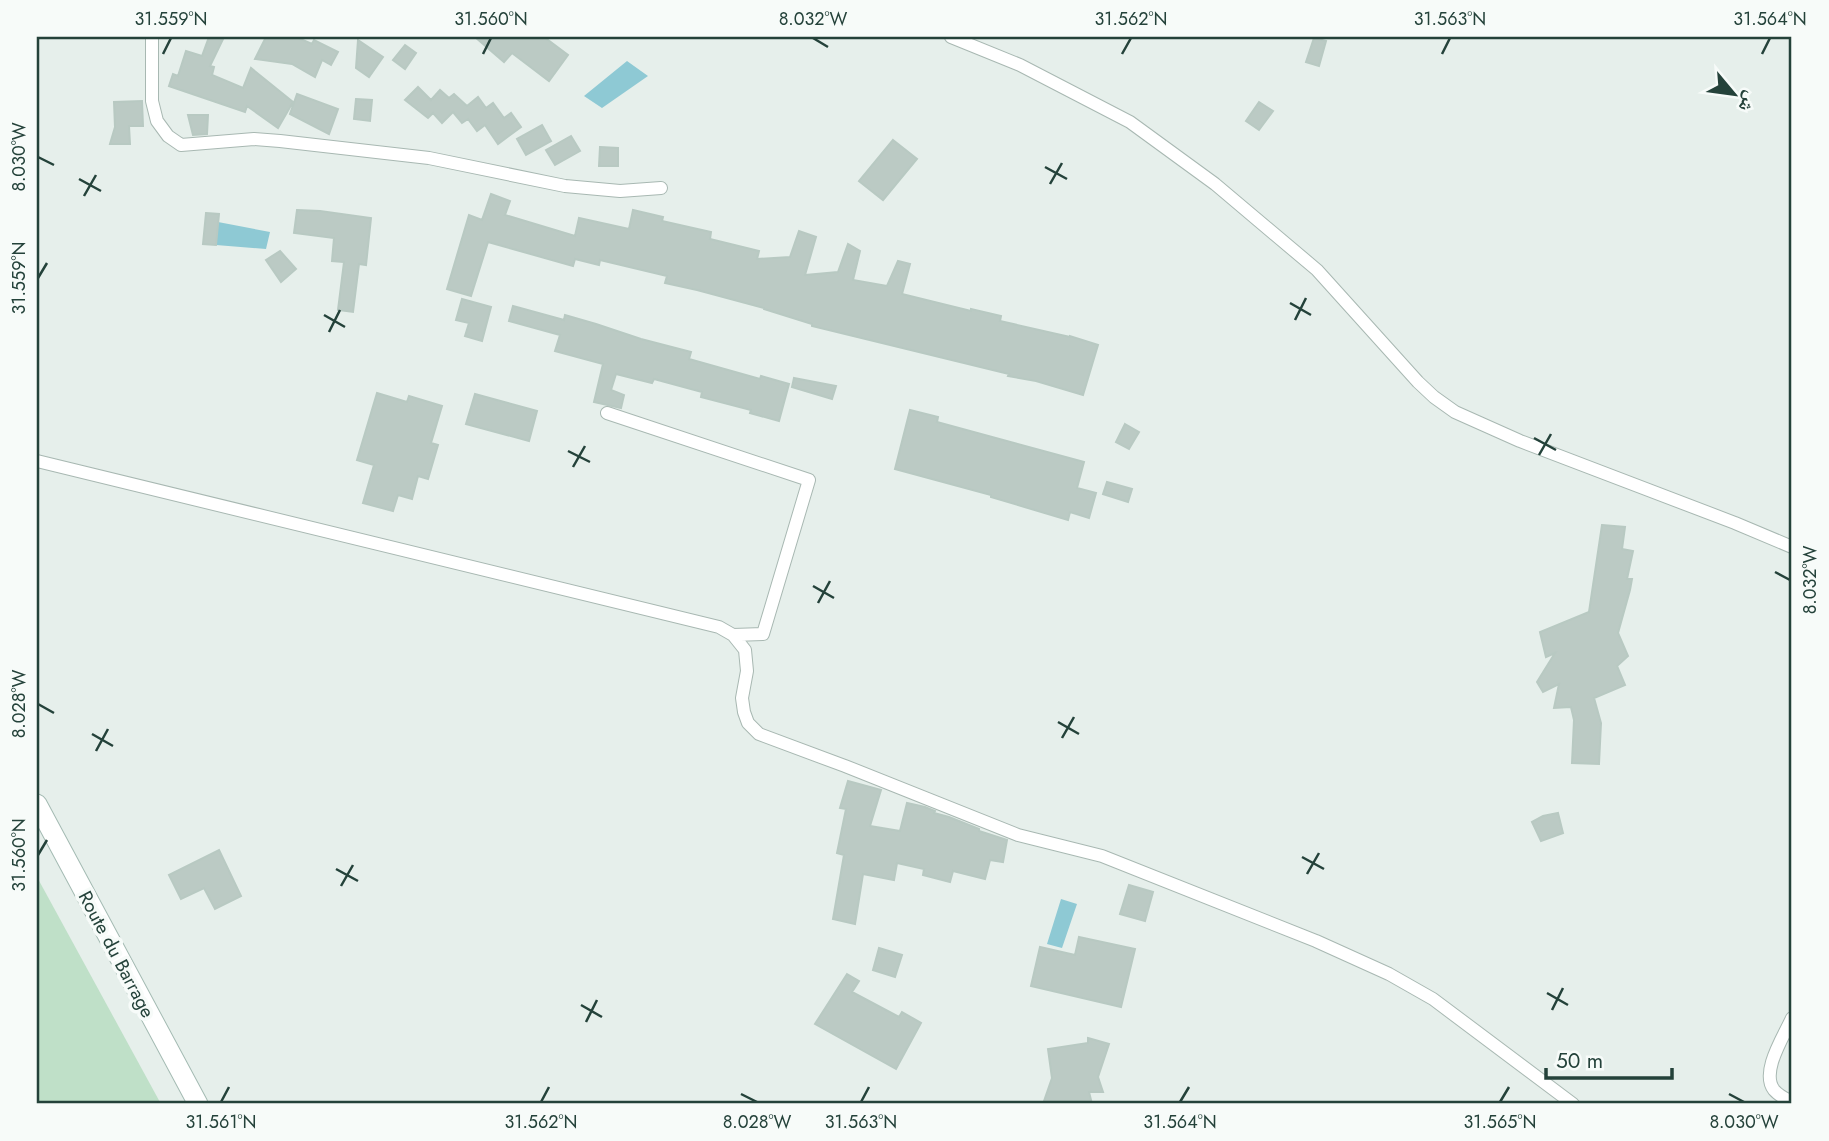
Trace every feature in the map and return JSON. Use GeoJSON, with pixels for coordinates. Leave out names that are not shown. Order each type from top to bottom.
{"type":"FeatureCollection","features":[{"type":"Feature","properties":{"kind":"main road","name":"Route du Barrage"},"geometry":{"type":"LineString","coordinates":[[37,804],[198,1104]]}},
{"type":"Feature","properties":{"kind":"street"},"geometry":{"type":"LineString","coordinates":[[152,37],[152,101],[157,121],[168,136],[181,145],[254,139],[280,141],[429,158],[565,186],[620,191],[661,188]]}},
{"type":"Feature","properties":{"kind":"street"},"geometry":{"type":"LineString","coordinates":[[951,37],[1020,65],[1130,122],[1215,184],[1317,270],[1418,382],[1455,412],[1520,441],[1792,547]]}},
{"type":"Feature","properties":{"kind":"street"},"geometry":{"type":"LineString","coordinates":[[607,414],[809,480],[763,634],[733,635]]}},
{"type":"Feature","properties":{"kind":"street"},"geometry":{"type":"LineString","coordinates":[[37,461],[719,627],[733,635],[745,650],[747,671],[744,712],[748,723],[760,734],[845,765],[1018,835],[1102,856],[1341,952],[1389,974],[1433,999],[1573,1104]]}},
{"type":"Feature","properties":{"kind":"street"},"geometry":{"type":"LineString","coordinates":[[1792,1018],[1771,1064],[1769,1078],[1774,1091],[1792,1102]]}},
{"type":"Feature","properties":{"kind":"green space"},"geometry":{"type":"Polygon","coordinates":[[[37,877],[161,1104],[37,1104],[37,877]]]}},
{"type":"Feature","properties":{"kind":"water"},"geometry":{"type":"Polygon","coordinates":[[[627,61],[648,76],[602,108],[584,96],[627,61]]]}},
{"type":"Feature","properties":{"kind":"water"},"geometry":{"type":"Polygon","coordinates":[[[218,222],[270,232],[266,249],[216,245],[218,222]]]}},
{"type":"Feature","properties":{"kind":"water"},"geometry":{"type":"Polygon","coordinates":[[[1061,899],[1077,904],[1062,948],[1047,944],[1061,899]]]}},
{"type":"Feature","properties":{"kind":"building"},"geometry":{"type":"Polygon","coordinates":[[[209,37],[224,37],[210,66],[214,67],[212,75],[243,88],[251,68],[293,102],[278,128],[247,106],[245,112],[169,86],[173,74],[178,76],[186,51],[202,56],[209,37]]]}},
{"type":"Feature","properties":{"kind":"building"},"geometry":{"type":"Polygon","coordinates":[[[266,37],[296,37],[312,44],[314,40],[338,52],[331,65],[322,60],[315,77],[292,64],[255,59],[266,37]]]}},
{"type":"Feature","properties":{"kind":"building"},"geometry":{"type":"Polygon","coordinates":[[[475,37],[544,37],[568,55],[549,81],[512,53],[504,62],[475,37]]]}},
{"type":"Feature","properties":{"kind":"building"},"geometry":{"type":"Polygon","coordinates":[[[1314,38],[1326,41],[1319,66],[1306,62],[1314,38]]]}},
{"type":"Feature","properties":{"kind":"building"},"geometry":{"type":"Polygon","coordinates":[[[358,40],[383,57],[369,77],[356,68],[358,40]]]}},
{"type":"Feature","properties":{"kind":"building"},"geometry":{"type":"Polygon","coordinates":[[[405,45],[416,53],[405,69],[393,60],[405,45]]]}},
{"type":"Feature","properties":{"kind":"building"},"geometry":{"type":"Polygon","coordinates":[[[418,87],[431,100],[440,90],[449,98],[454,94],[467,106],[478,97],[486,108],[493,103],[504,118],[511,113],[521,127],[498,144],[485,125],[477,131],[468,119],[462,123],[453,112],[442,123],[433,113],[428,118],[405,100],[418,87]]]}},
{"type":"Feature","properties":{"kind":"building"},"geometry":{"type":"Polygon","coordinates":[[[297,94],[338,109],[329,134],[290,114],[297,94]]]}},
{"type":"Feature","properties":{"kind":"building"},"geometry":{"type":"Polygon","coordinates":[[[356,99],[372,100],[370,121],[354,119],[356,99]]]}},
{"type":"Feature","properties":{"kind":"building"},"geometry":{"type":"Polygon","coordinates":[[[142,101],[143,126],[129,126],[130,144],[110,144],[115,127],[114,102],[142,101]]]}},
{"type":"Feature","properties":{"kind":"building"},"geometry":{"type":"Polygon","coordinates":[[[1259,102],[1273,111],[1259,130],[1246,121],[1259,102]]]}},
{"type":"Feature","properties":{"kind":"building"},"geometry":{"type":"Polygon","coordinates":[[[188,115],[208,115],[207,134],[193,135],[188,115]]]}},
{"type":"Feature","properties":{"kind":"building"},"geometry":{"type":"Polygon","coordinates":[[[542,125],[551,141],[526,155],[517,139],[542,125]]]}},
{"type":"Feature","properties":{"kind":"building"},"geometry":{"type":"Polygon","coordinates":[[[571,136],[580,151],[555,165],[546,150],[571,136]]]}},
{"type":"Feature","properties":{"kind":"building"},"geometry":{"type":"Polygon","coordinates":[[[893,140],[917,159],[883,200],[859,181],[893,140]]]}},
{"type":"Feature","properties":{"kind":"building"},"geometry":{"type":"Polygon","coordinates":[[[600,147],[618,148],[618,166],[599,166],[600,147]]]}},
{"type":"Feature","properties":{"kind":"building"},"geometry":{"type":"Polygon","coordinates":[[[491,194],[510,201],[505,215],[575,236],[579,218],[629,229],[633,210],[663,217],[662,221],[711,232],[710,239],[759,251],[757,259],[790,257],[799,231],[816,237],[805,275],[838,272],[848,244],[860,251],[853,280],[887,286],[898,261],[910,264],[902,294],[1001,316],[1000,321],[1098,345],[1083,395],[812,326],[764,308],[665,283],[667,276],[600,260],[599,265],[575,259],[573,266],[488,242],[471,296],[447,289],[469,215],[482,220],[491,194]]]}},
{"type":"Feature","properties":{"kind":"building"},"geometry":{"type":"Polygon","coordinates":[[[297,210],[371,218],[366,265],[359,264],[353,312],[338,310],[344,262],[332,261],[334,238],[294,233],[297,210]]]}},
{"type":"Feature","properties":{"kind":"building"},"geometry":{"type":"Polygon","coordinates":[[[206,213],[219,214],[216,245],[203,244],[206,213]]]}},
{"type":"Feature","properties":{"kind":"building"},"geometry":{"type":"Polygon","coordinates":[[[280,251],[296,269],[281,282],[266,260],[280,251]]]}},
{"type":"Feature","properties":{"kind":"building"},"geometry":{"type":"Polygon","coordinates":[[[462,299],[491,307],[482,341],[465,336],[469,323],[456,320],[462,299]]]}},
{"type":"Feature","properties":{"kind":"building"},"geometry":{"type":"Polygon","coordinates":[[[513,306],[564,320],[565,315],[691,352],[689,359],[760,379],[761,376],[789,384],[779,421],[750,413],[751,410],[701,397],[702,392],[654,379],[652,383],[616,374],[611,390],[624,395],[621,408],[594,402],[603,364],[555,351],[560,335],[509,321],[513,306]]]}},
{"type":"Feature","properties":{"kind":"building"},"geometry":{"type":"Polygon","coordinates":[[[794,378],[836,386],[832,399],[792,387],[794,378]]]}},
{"type":"Feature","properties":{"kind":"building"},"geometry":{"type":"Polygon","coordinates":[[[377,393],[407,402],[409,396],[442,406],[431,443],[438,445],[428,479],[418,476],[412,499],[398,495],[393,511],[363,503],[374,465],[357,460],[377,393]]]}},
{"type":"Feature","properties":{"kind":"building"},"geometry":{"type":"Polygon","coordinates":[[[475,394],[537,411],[529,441],[466,424],[475,394]]]}},
{"type":"Feature","properties":{"kind":"building"},"geometry":{"type":"Polygon","coordinates":[[[910,410],[938,417],[937,422],[1084,462],[1077,488],[1096,493],[1089,518],[1070,512],[1068,520],[991,495],[895,469],[910,410]]]}},
{"type":"Feature","properties":{"kind":"building"},"geometry":{"type":"Polygon","coordinates":[[[1125,424],[1139,432],[1129,449],[1116,442],[1125,424]]]}},
{"type":"Feature","properties":{"kind":"building"},"geometry":{"type":"Polygon","coordinates":[[[1107,482],[1132,489],[1128,502],[1103,494],[1107,482]]]}},
{"type":"Feature","properties":{"kind":"building"},"geometry":{"type":"Polygon","coordinates":[[[1602,525],[1625,527],[1622,549],[1633,551],[1627,579],[1632,579],[1630,590],[1618,633],[1628,656],[1617,666],[1625,685],[1594,698],[1601,723],[1599,764],[1572,763],[1574,720],[1571,707],[1554,708],[1559,684],[1543,692],[1537,682],[1555,653],[1546,657],[1540,632],[1589,612],[1602,525]]]}},
{"type":"Feature","properties":{"kind":"building"},"geometry":{"type":"Polygon","coordinates":[[[848,781],[881,790],[870,826],[900,831],[907,803],[925,807],[935,811],[934,813],[1007,840],[1003,862],[990,860],[985,879],[953,871],[950,882],[923,875],[924,869],[897,863],[894,880],[863,874],[855,924],[833,919],[844,855],[837,853],[846,809],[840,808],[848,781]]]}},
{"type":"Feature","properties":{"kind":"building"},"geometry":{"type":"Polygon","coordinates":[[[1558,813],[1563,833],[1541,841],[1532,822],[1558,813]]]}},
{"type":"Feature","properties":{"kind":"building"},"geometry":{"type":"Polygon","coordinates":[[[219,850],[241,896],[215,909],[204,888],[181,899],[169,875],[219,850]]]}},
{"type":"Feature","properties":{"kind":"building"},"geometry":{"type":"Polygon","coordinates":[[[1129,885],[1153,892],[1145,921],[1120,914],[1129,885]]]}},
{"type":"Feature","properties":{"kind":"building"},"geometry":{"type":"Polygon","coordinates":[[[1079,937],[1135,949],[1121,1007],[1031,986],[1040,947],[1075,955],[1079,937]]]}},
{"type":"Feature","properties":{"kind":"building"},"geometry":{"type":"Polygon","coordinates":[[[879,948],[902,955],[895,977],[873,970],[879,948]]]}},
{"type":"Feature","properties":{"kind":"building"},"geometry":{"type":"Polygon","coordinates":[[[847,974],[859,981],[852,992],[899,1017],[902,1012],[921,1023],[896,1069],[815,1024],[847,974]]]}},
{"type":"Feature","properties":{"kind":"building"},"geometry":{"type":"Polygon","coordinates":[[[1088,1038],[1109,1044],[1098,1077],[1103,1092],[1089,1092],[1092,1104],[1043,1104],[1052,1078],[1048,1049],[1088,1043],[1088,1038]]]}}]}
